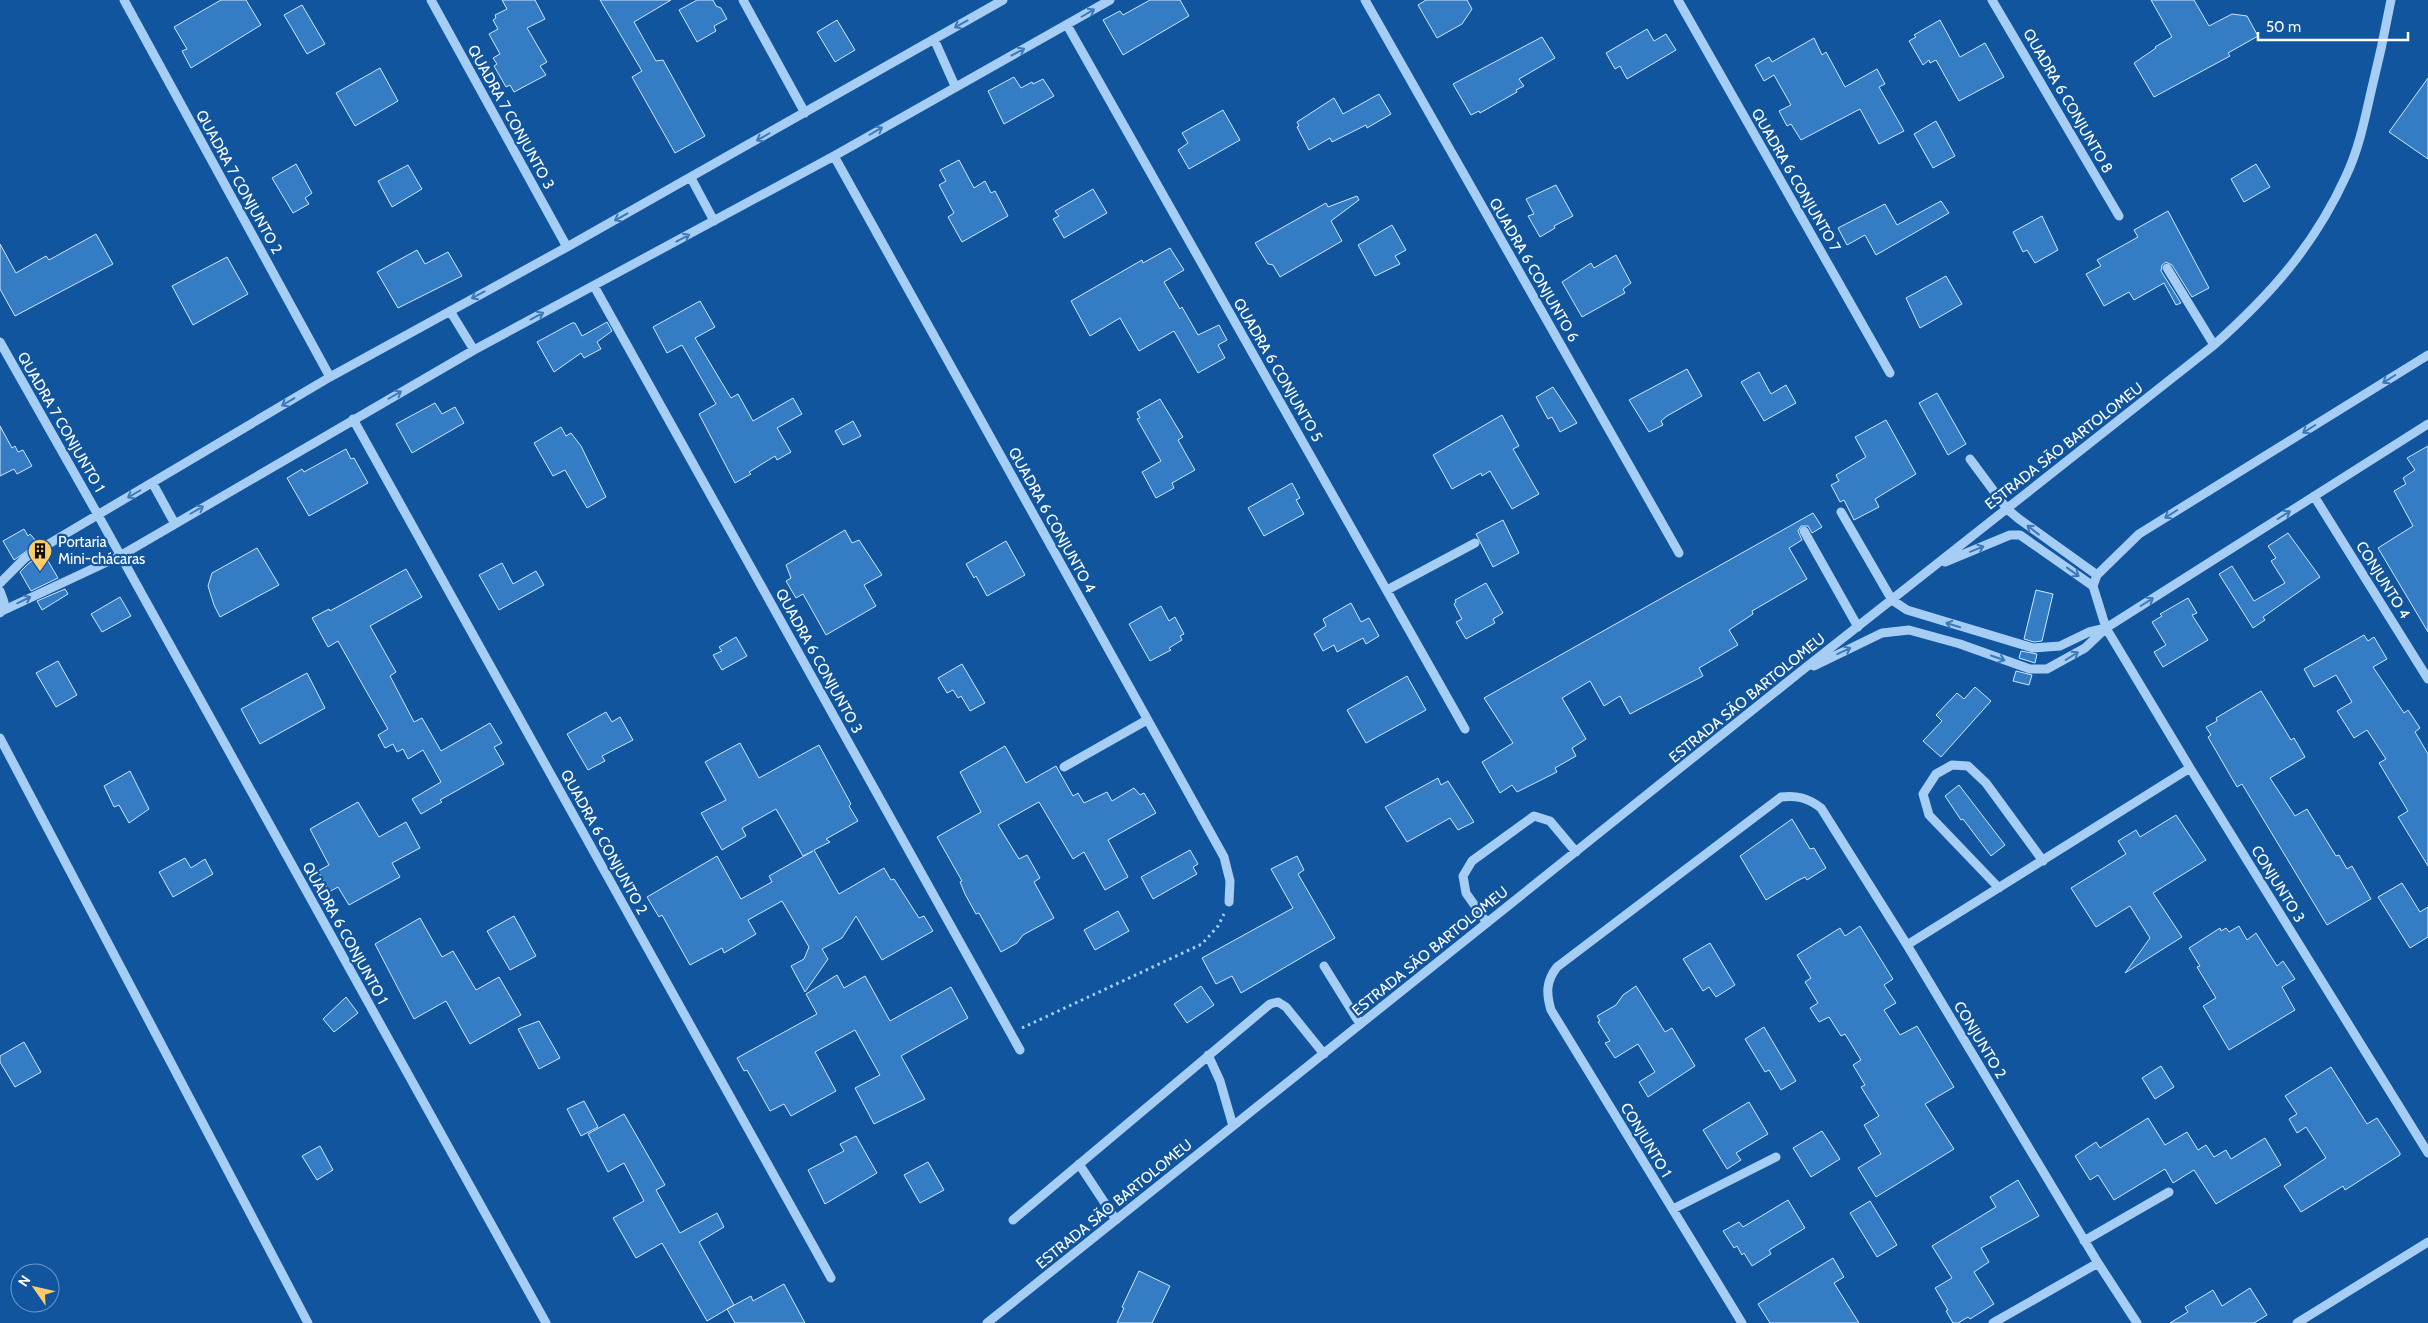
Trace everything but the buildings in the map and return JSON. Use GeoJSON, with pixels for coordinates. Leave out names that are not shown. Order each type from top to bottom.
{"type":"FeatureCollection","features":[{"type":"Feature","properties":{"kind":"street","name":"QUADRA 7 CONJUNTO 2"},"geometry":{"type":"LineString","coordinates":[[124,0],[330,377]]}},
{"type":"Feature","properties":{"kind":"street","name":"QUADRA 7 CONJUNTO 3"},"geometry":{"type":"LineString","coordinates":[[431,0],[567,247]]}},
{"type":"Feature","properties":{"kind":"street"},"geometry":{"type":"LineString","coordinates":[[742,0],[805,113]]}},
{"type":"Feature","properties":{"kind":"street"},"geometry":{"type":"LineString","coordinates":[[0,582],[25,558],[153,484],[330,377],[691,178],[1003,0]]}},
{"type":"Feature","properties":{"kind":"street"},"geometry":{"type":"LineString","coordinates":[[1,612],[120,556],[474,350],[834,156],[1110,0]]}},
{"type":"Feature","properties":{"kind":"street","name":"QUADRA 6 CONJUNTO 7"},"geometry":{"type":"LineString","coordinates":[[1678,0],[1890,373]]}},
{"type":"Feature","properties":{"kind":"street","name":"QUADRA 6 CONJUNTO 8"},"geometry":{"type":"LineString","coordinates":[[1992,0],[2120,216]]}},
{"type":"Feature","properties":{"kind":"street","name":"ESTRADA SÃO BARTOLOMEU"},"geometry":{"type":"LineString","coordinates":[[987,1323],[1800,672],[2214,345],[2250,313],[2280,282],[2326,216],[2347,175],[2360,140],[2391,0]]}},
{"type":"Feature","properties":{"kind":"street","name":"QUADRA 6 CONJUNTO 6"},"geometry":{"type":"LineString","coordinates":[[1369,2],[1679,553]]}},
{"type":"Feature","properties":{"kind":"street","name":"QUADRA 6 CONJUNTO 5"},"geometry":{"type":"LineString","coordinates":[[1067,25],[1465,729]]}},
{"type":"Feature","properties":{"kind":"street"},"geometry":{"type":"LineString","coordinates":[[934,39],[955,86]]}},
{"type":"Feature","properties":{"kind":"street","name":"QUADRA 6 CONJUNTO 4"},"geometry":{"type":"LineString","coordinates":[[834,156],[1224,858],[1230,881],[1229,902]]}},
{"type":"Feature","properties":{"kind":"street"},"geometry":{"type":"LineString","coordinates":[[691,178],[714,221]]}},
{"type":"Feature","properties":{"kind":"street"},"geometry":{"type":"LineString","coordinates":[[2167,268],[2214,345]]}},
{"type":"Feature","properties":{"kind":"street","name":"QUADRA 6 CONJUNTO 3"},"geometry":{"type":"LineString","coordinates":[[594,286],[1020,1050]]}},
{"type":"Feature","properties":{"kind":"street"},"geometry":{"type":"LineString","coordinates":[[450,311],[474,350]]}},
{"type":"Feature","properties":{"kind":"street","name":"QUADRA 7 CONJUNTO 1"},"geometry":{"type":"LineString","coordinates":[[0,342],[120,556]]}},
{"type":"Feature","properties":{"kind":"street"},"geometry":{"type":"LineString","coordinates":[[1935,565],[2010,536],[2020,535],[2093,586],[2097,575],[2138,534],[2428,355]]}},
{"type":"Feature","properties":{"kind":"street","name":"QUADRA 6 CONJUNTO 2"},"geometry":{"type":"LineString","coordinates":[[353,419],[831,1278]]}},
{"type":"Feature","properties":{"kind":"street"},"geometry":{"type":"LineString","coordinates":[[1800,672],[1882,633],[1909,630],[1960,644],[2030,669],[2047,669],[2085,648],[2106,628],[2428,424]]}},
{"type":"Feature","properties":{"kind":"street"},"geometry":{"type":"LineString","coordinates":[[1970,459],[2007,509],[2041,537],[2097,575]]}},
{"type":"Feature","properties":{"kind":"street"},"geometry":{"type":"LineString","coordinates":[[153,484],[175,524]]}},
{"type":"Feature","properties":{"kind":"street","name":"CONJUNTO 4"},"geometry":{"type":"LineString","coordinates":[[2314,496],[2428,679]]}},
{"type":"Feature","properties":{"kind":"street"},"geometry":{"type":"LineString","coordinates":[[1841,512],[1892,600],[1918,614],[2033,648],[2060,646],[2089,632],[2106,628]]}},
{"type":"Feature","properties":{"kind":"street"},"geometry":{"type":"LineString","coordinates":[[1804,531],[1858,627]]}},
{"type":"Feature","properties":{"kind":"street"},"geometry":{"type":"LineString","coordinates":[[1386,590],[1475,543]]}},
{"type":"Feature","properties":{"kind":"street","name":"QUADRA 6 CONJUNTO 1"},"geometry":{"type":"LineString","coordinates":[[120,556],[546,1323]]}},
{"type":"Feature","properties":{"kind":"street","name":"CONJUNTO 3"},"geometry":{"type":"LineString","coordinates":[[2093,586],[2106,628],[2190,768],[2428,1153]]}},
{"type":"Feature","properties":{"kind":"street"},"geometry":{"type":"LineString","coordinates":[[0,591],[4,602],[1,612]]}},
{"type":"Feature","properties":{"kind":"street"},"geometry":{"type":"LineString","coordinates":[[1064,767],[1147,720]]}},
{"type":"Feature","properties":{"kind":"street"},"geometry":{"type":"LineString","coordinates":[[0,738],[308,1323]]}},
{"type":"Feature","properties":{"kind":"street"},"geometry":{"type":"LineString","coordinates":[[1999,888],[1929,815],[1923,794],[1936,774],[1952,765],[1968,766],[1986,783],[2043,861]]}},
{"type":"Feature","properties":{"kind":"street"},"geometry":{"type":"LineString","coordinates":[[1908,945],[2190,768]]}},
{"type":"Feature","properties":{"kind":"street","name":"CONJUNTO 2"},"geometry":{"type":"LineString","coordinates":[[1557,967],[1781,797],[1798,796],[1821,808],[1908,945],[2084,1241],[2137,1323]]}},
{"type":"Feature","properties":{"kind":"street"},"geometry":{"type":"LineString","coordinates":[[1487,923],[1466,893],[1462,876],[1472,861],[1534,816],[1550,821],[1576,852]]}},
{"type":"Feature","properties":{"kind":"street"},"geometry":{"type":"LineString","coordinates":[[1324,966],[1360,1024]]}},
{"type":"Feature","properties":{"kind":"street","name":"CONJUNTO 1"},"geometry":{"type":"LineString","coordinates":[[1557,967],[1549,976],[1547,986],[1551,1010],[1742,1323]]}},
{"type":"Feature","properties":{"kind":"street"},"geometry":{"type":"LineString","coordinates":[[1013,1220],[1270,1004],[1278,1002],[1286,1007],[1324,1054]]}},
{"type":"Feature","properties":{"kind":"street"},"geometry":{"type":"LineString","coordinates":[[1208,1055],[1220,1081],[1234,1126]]}},
{"type":"Feature","properties":{"kind":"street"},"geometry":{"type":"LineString","coordinates":[[1673,1210],[1776,1157]]}},
{"type":"Feature","properties":{"kind":"street"},"geometry":{"type":"LineString","coordinates":[[1079,1164],[1116,1220]]}},
{"type":"Feature","properties":{"kind":"street"},"geometry":{"type":"LineString","coordinates":[[2084,1241],[2168,1192]]}},
{"type":"Feature","properties":{"kind":"street"},"geometry":{"type":"LineString","coordinates":[[2297,1323],[2428,1242]]}},
{"type":"Feature","properties":{"kind":"street"},"geometry":{"type":"LineString","coordinates":[[1992,1323],[2098,1263]]}},
{"type":"Feature","properties":{"kind":"path"},"geometry":{"type":"LineString","coordinates":[[1010,1034],[1202,944],[1218,926],[1229,902]]}},
{"type":"Feature","properties":{"kind":"place","name":"Portaria Mini-chácaras"},"geometry":{"type":"Point","coordinates":[40,572]}}]}
